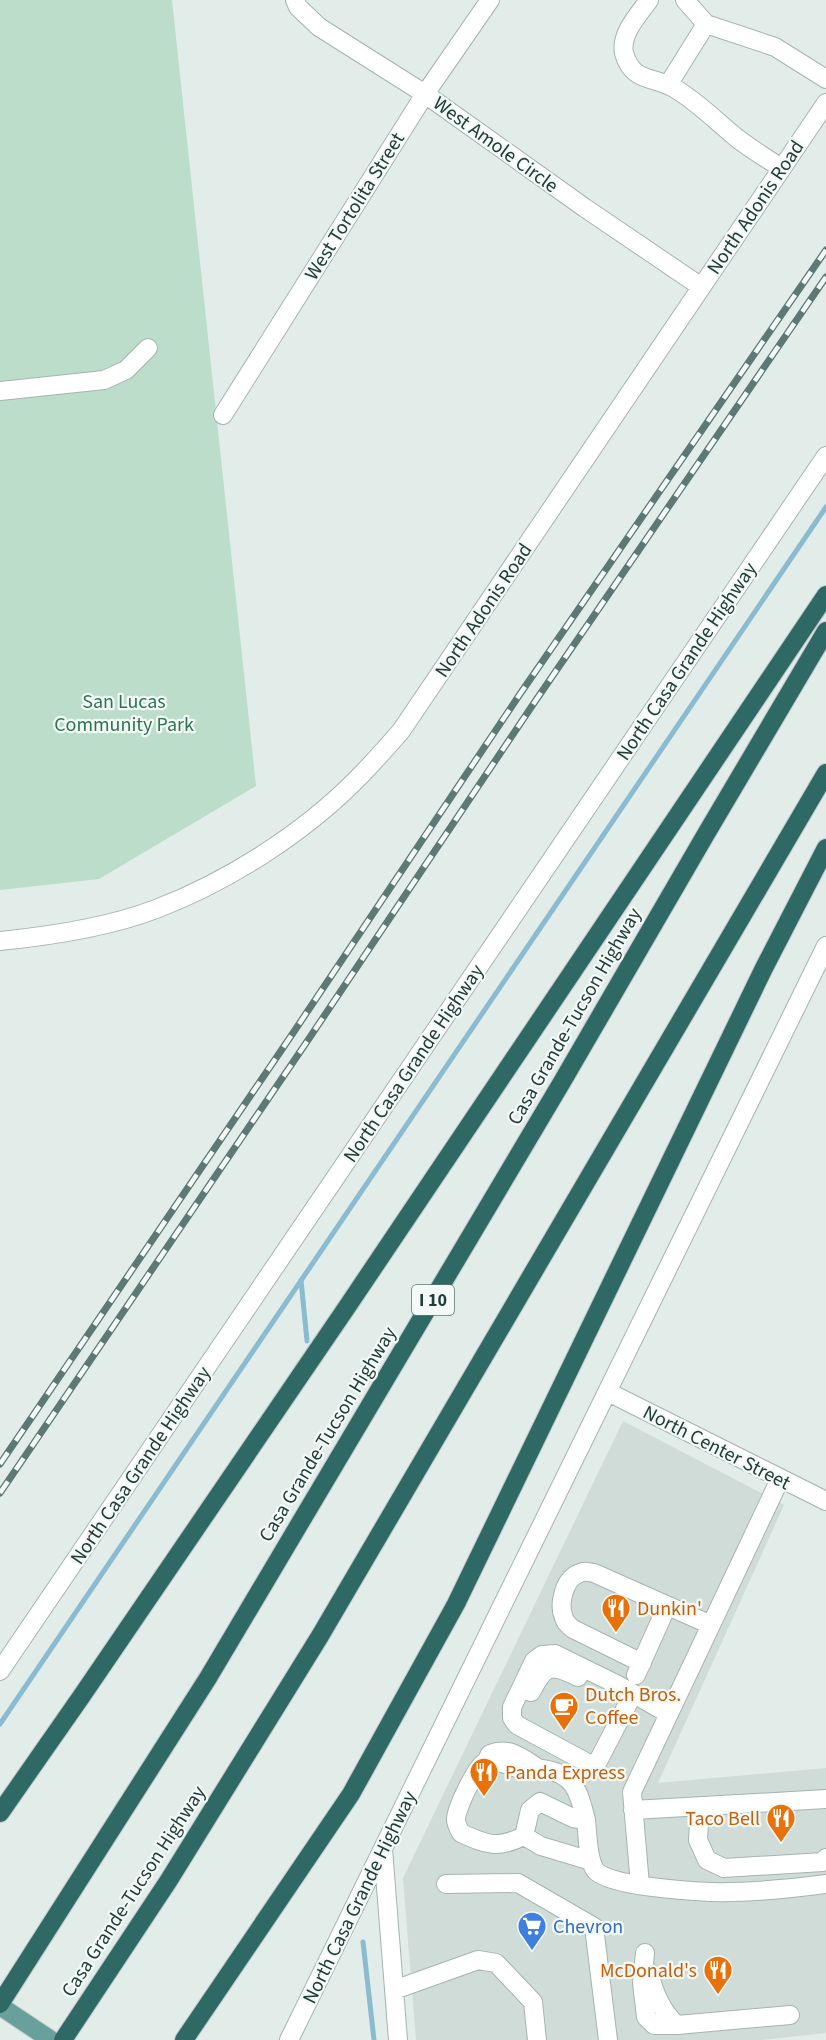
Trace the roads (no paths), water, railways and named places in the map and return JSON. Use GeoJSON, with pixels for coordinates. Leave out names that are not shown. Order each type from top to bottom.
{"type":"FeatureCollection","features":[{"type":"Feature","properties":{"kind":"highway"},"geometry":{"type":"LineString","coordinates":[[0,1813],[88,1688],[347,1307],[826,595]]}},
{"type":"Feature","properties":{"kind":"highway","name":"Casa Grande-Tucson Highway"},"geometry":{"type":"LineString","coordinates":[[0,2005],[214,1668],[562,1082],[705,834],[826,631]]}},
{"type":"Feature","properties":{"kind":"highway","name":"Casa Grande-Tucson Highway"},"geometry":{"type":"LineString","coordinates":[[63,2040],[175,1870],[320,1636],[826,773]]}},
{"type":"Feature","properties":{"kind":"highway"},"geometry":{"type":"LineString","coordinates":[[184,2040],[351,1794],[456,1605],[754,990],[826,848]]}},
{"type":"Feature","properties":{"kind":"main road"},"geometry":{"type":"LineString","coordinates":[[0,2005],[51,2040]]}},
{"type":"Feature","properties":{"kind":"street","name":"West Amole Circle"},"geometry":{"type":"LineString","coordinates":[[295,0],[298,8],[319,27],[425,94],[585,208],[700,286]]}},
{"type":"Feature","properties":{"kind":"street","name":"West Tortolita Street"},"geometry":{"type":"LineString","coordinates":[[223,415],[425,94],[490,0]]}},
{"type":"Feature","properties":{"kind":"street"},"geometry":{"type":"LineString","coordinates":[[649,0],[630,27],[624,40],[624,51],[631,68],[640,76],[668,85],[699,105],[734,136],[781,168]]}},
{"type":"Feature","properties":{"kind":"street"},"geometry":{"type":"LineString","coordinates":[[685,0],[706,24],[775,47],[826,79]]}},
{"type":"Feature","properties":{"kind":"street"},"geometry":{"type":"LineString","coordinates":[[668,85],[706,24]]}},
{"type":"Feature","properties":{"kind":"street","name":"North Adonis Road"},"geometry":{"type":"LineString","coordinates":[[0,941],[93,927],[155,909],[210,885],[275,846],[319,814],[358,778],[401,731],[826,103]]}},
{"type":"Feature","properties":{"kind":"street"},"geometry":{"type":"LineString","coordinates":[[0,391],[104,380],[126,370],[148,348]]}},
{"type":"Feature","properties":{"kind":"street","name":"North Casa Grande Highway"},"geometry":{"type":"LineString","coordinates":[[0,1671],[826,456]]}},
{"type":"Feature","properties":{"kind":"street","name":"North Casa Grande Highway"},"geometry":{"type":"LineString","coordinates":[[289,2040],[826,946]]}},
{"type":"Feature","properties":{"kind":"street","name":"North Center Street"},"geometry":{"type":"LineString","coordinates":[[608,1392],[826,1501]]}},
{"type":"Feature","properties":{"kind":"street"},"geometry":{"type":"LineString","coordinates":[[640,1886],[632,1792],[780,1479]]}},
{"type":"Feature","properties":{"kind":"street"},"geometry":{"type":"LineString","coordinates":[[667,1606],[639,1669],[573,1629],[564,1620],[561,1599],[570,1580],[578,1573],[594,1573],[711,1625]]}},
{"type":"Feature","properties":{"kind":"street"},"geometry":{"type":"LineString","coordinates":[[630,1698],[595,1767],[517,1725],[512,1718],[512,1707],[534,1661],[542,1655],[555,1654],[630,1698],[669,1714]]}},
{"type":"Feature","properties":{"kind":"street"},"geometry":{"type":"LineString","coordinates":[[524,1836],[500,1845],[480,1842],[461,1833],[456,1821],[458,1811],[479,1768],[486,1762],[496,1761],[525,1770],[555,1771],[568,1778],[578,1792],[586,1820],[591,1861],[603,1877],[640,1886],[712,1892],[826,1884]]}},
{"type":"Feature","properties":{"kind":"street"},"geometry":{"type":"LineString","coordinates":[[633,1810],[826,1799]]}},
{"type":"Feature","properties":{"kind":"street"},"geometry":{"type":"LineString","coordinates":[[524,1836],[530,1810],[540,1802],[573,1818],[586,1820]]}},
{"type":"Feature","properties":{"kind":"street"},"geometry":{"type":"LineString","coordinates":[[700,1806],[698,1840],[707,1860],[724,1868],[823,1862],[826,1858]]}},
{"type":"Feature","properties":{"kind":"street"},"geometry":{"type":"LineString","coordinates":[[524,1836],[541,1846],[591,1861]]}},
{"type":"Feature","properties":{"kind":"street"},"geometry":{"type":"LineString","coordinates":[[383,1847],[398,2040]]}},
{"type":"Feature","properties":{"kind":"street"},"geometry":{"type":"LineString","coordinates":[[446,1884],[518,1883],[594,1927],[608,2040]]}},
{"type":"Feature","properties":{"kind":"street"},"geometry":{"type":"LineString","coordinates":[[645,1953],[652,1987],[670,2019],[677,2025],[790,2014]]}},
{"type":"Feature","properties":{"kind":"street"},"geometry":{"type":"LineString","coordinates":[[394,1990],[478,1960],[496,1963],[533,2002],[537,2040]]}},
{"type":"Feature","properties":{"kind":"waterway"},"geometry":{"type":"LineString","coordinates":[[0,1724],[826,507]]}},
{"type":"Feature","properties":{"kind":"waterway"},"geometry":{"type":"LineString","coordinates":[[301,1280],[307,1341]]}},
{"type":"Feature","properties":{"kind":"waterway"},"geometry":{"type":"LineString","coordinates":[[363,1942],[374,2040]]}},
{"type":"Feature","properties":{"kind":"railway"},"geometry":{"type":"LineString","coordinates":[[0,1464],[520,694],[826,250]]}},
{"type":"Feature","properties":{"kind":"railway"},"geometry":{"type":"LineString","coordinates":[[0,1493],[534,703],[826,277]]}},
{"type":"Feature","properties":{"kind":"place","name":"Dunkin'"},"geometry":{"type":"Point","coordinates":[616,1634]}},
{"type":"Feature","properties":{"kind":"place","name":"Dutch Bros. Coffee"},"geometry":{"type":"Point","coordinates":[564,1732]}},
{"type":"Feature","properties":{"kind":"place","name":"Panda Express"},"geometry":{"type":"Point","coordinates":[484,1798]}},
{"type":"Feature","properties":{"kind":"place","name":"Taco Bell"},"geometry":{"type":"Point","coordinates":[781,1844]}},
{"type":"Feature","properties":{"kind":"place","name":"Chevron"},"geometry":{"type":"Point","coordinates":[532,1952]}},
{"type":"Feature","properties":{"kind":"place","name":"McDonald's"},"geometry":{"type":"Point","coordinates":[718,1996]}},
{"type":"Feature","properties":{"kind":"park label","name":"San Lucas Community Park"},"geometry":{"type":"Point","coordinates":[124,712]}}]}
